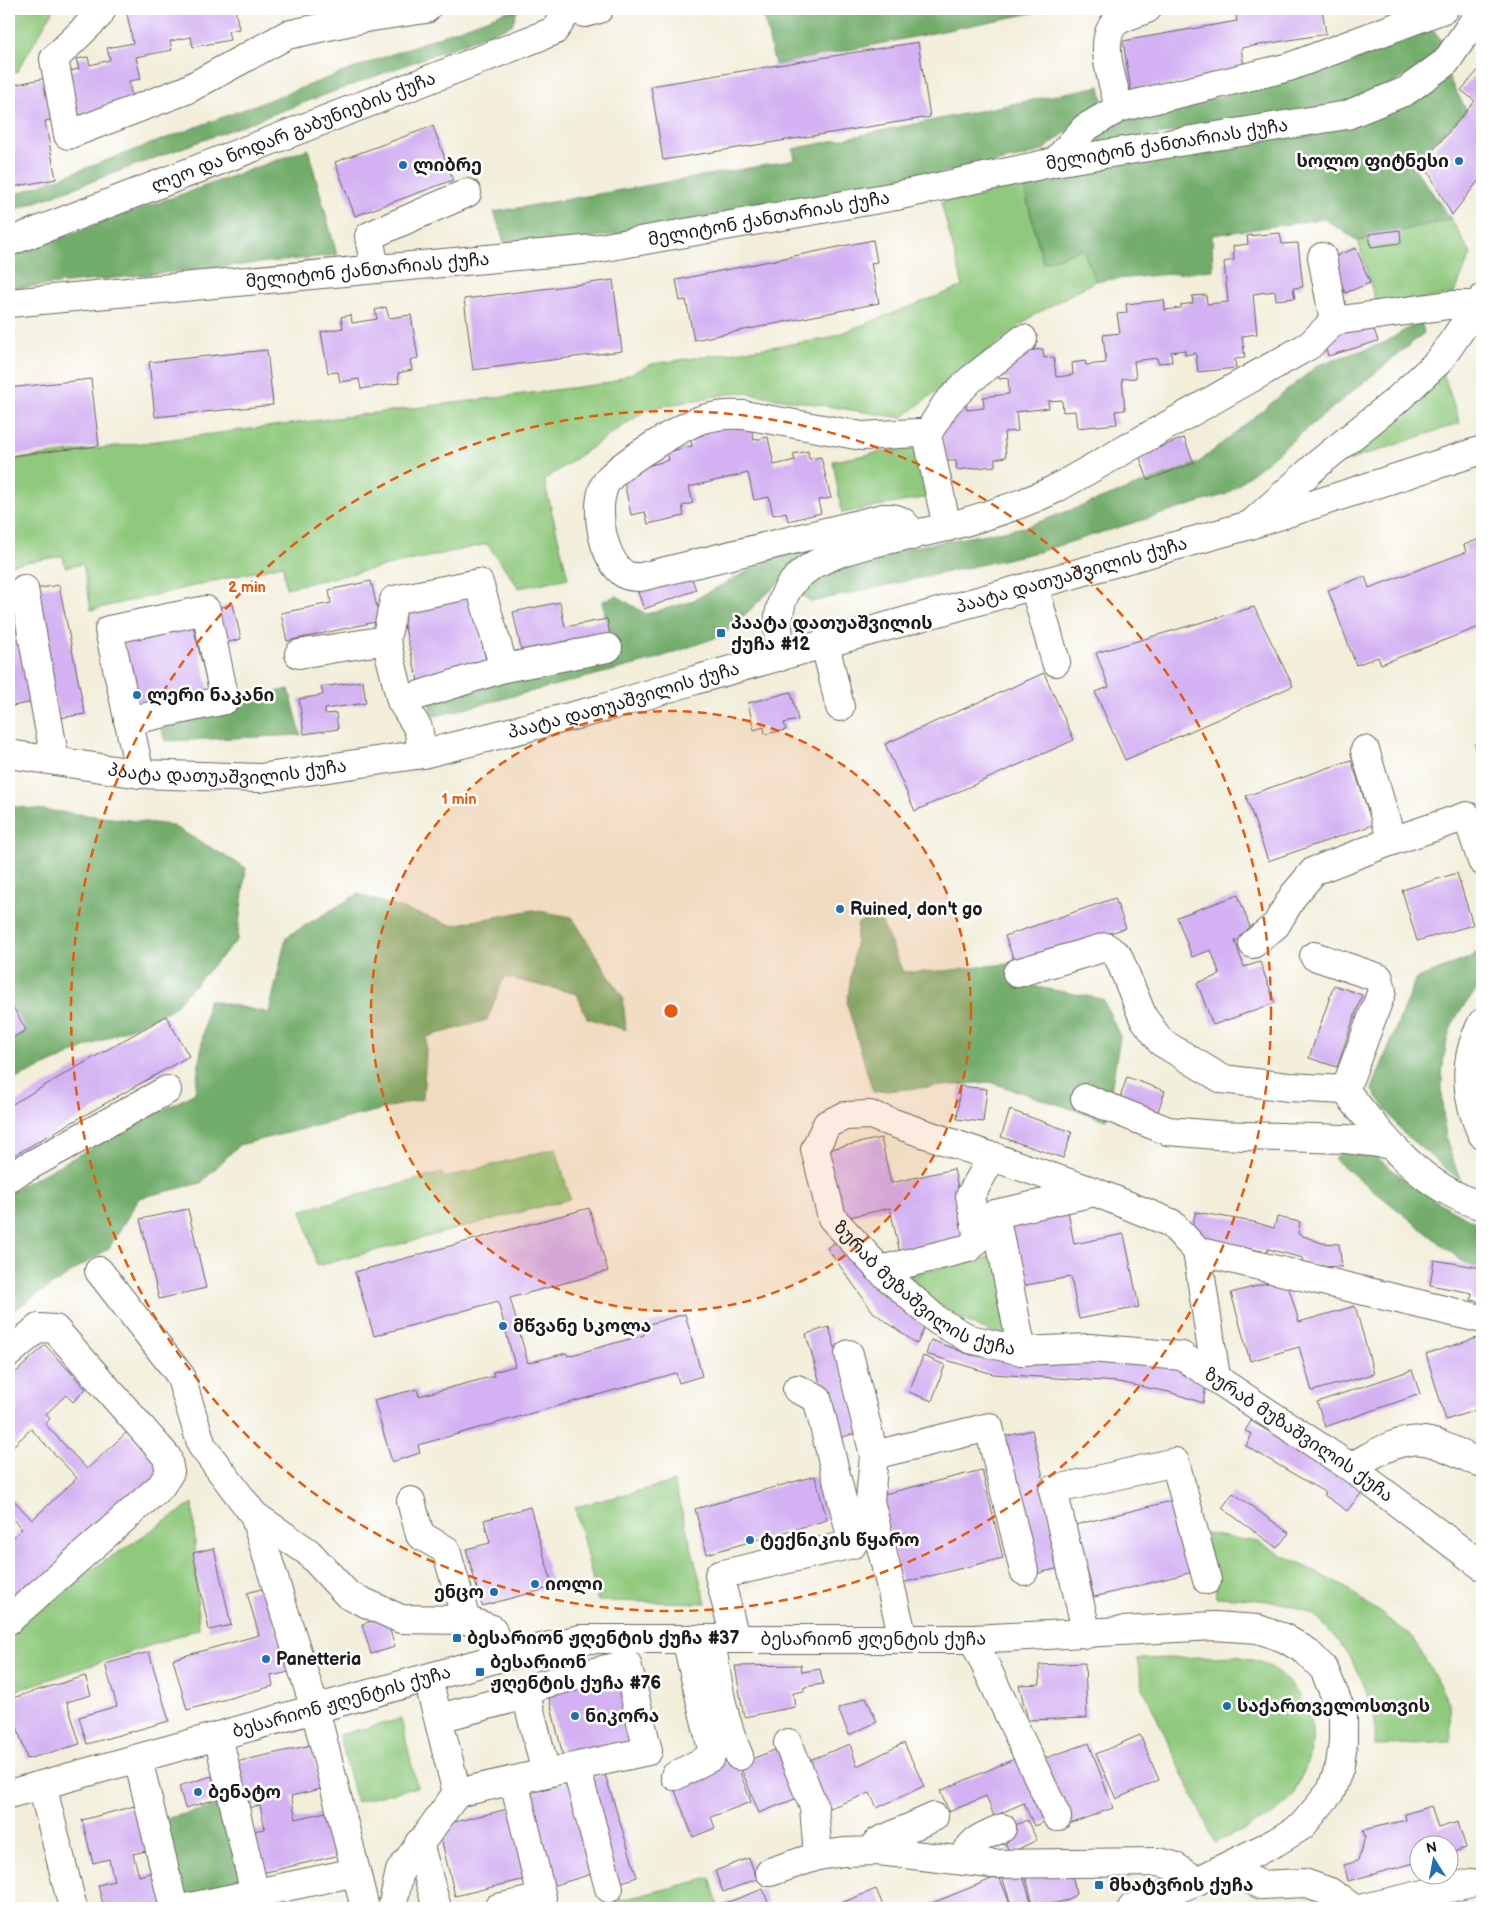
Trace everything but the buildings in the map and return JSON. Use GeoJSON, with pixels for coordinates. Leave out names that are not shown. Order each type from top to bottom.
{"type":"FeatureCollection","features":[{"type":"Feature","properties":{"kind":"street"},"geometry":{"type":"LineString","coordinates":[[102,9],[99,15],[54,59],[68,135],[186,90],[287,35],[365,18],[426,9]]}},
{"type":"Feature","properties":{"kind":"street"},"geometry":{"type":"LineString","coordinates":[[570,9],[585,13],[599,9]]}},
{"type":"Feature","properties":{"kind":"street","name":"ლეო და ნოდარ გაბუნიების ქუჩა"},"geometry":{"type":"LineString","coordinates":[[9,242],[554,30],[570,9]]}},
{"type":"Feature","properties":{"kind":"street"},"geometry":{"type":"LineString","coordinates":[[1119,108],[1105,46],[1109,31],[1117,22],[1147,9]]}},
{"type":"Feature","properties":{"kind":"street"},"geometry":{"type":"LineString","coordinates":[[1055,162],[1084,128],[1119,108],[1289,67],[1444,9]]}},
{"type":"Feature","properties":{"kind":"street","name":"მელიტონ ქანთარიას ქუჩა"},"geometry":{"type":"LineString","coordinates":[[9,303],[594,249],[896,196],[1055,162],[1347,116],[1406,91],[1446,62],[1482,9]]}},
{"type":"Feature","properties":{"kind":"street"},"geometry":{"type":"LineString","coordinates":[[375,269],[368,236],[467,193]]}},
{"type":"Feature","properties":{"kind":"street"},"geometry":{"type":"LineString","coordinates":[[1322,257],[1334,321]]}},
{"type":"Feature","properties":{"kind":"street"},"geometry":{"type":"LineString","coordinates":[[780,657],[777,620],[789,587],[810,568],[836,554],[947,527],[1017,507],[1055,489],[1310,345],[1334,321],[1449,304],[1481,302]]}},
{"type":"Feature","properties":{"kind":"street"},"geometry":{"type":"LineString","coordinates":[[1250,525],[1319,463],[1397,400],[1439,361],[1481,302]]}},
{"type":"Feature","properties":{"kind":"street"},"geometry":{"type":"LineString","coordinates":[[926,436],[946,404],[970,380],[1023,339]]}},
{"type":"Feature","properties":{"kind":"street"},"geometry":{"type":"LineString","coordinates":[[912,536],[905,523],[896,517],[883,518],[641,577],[627,576],[616,567],[607,552],[603,535],[600,498],[607,481],[625,465],[701,420],[725,414],[744,415],[862,436],[917,433],[926,436]]}},
{"type":"Feature","properties":{"kind":"street"},"geometry":{"type":"LineString","coordinates":[[926,436],[947,527]]}},
{"type":"Feature","properties":{"kind":"street","name":"პაატა დათუაშვილის ქუჩა"},"geometry":{"type":"LineString","coordinates":[[9,754],[140,774],[260,778],[423,754],[604,708],[1250,525],[1482,450]]}},
{"type":"Feature","properties":{"kind":"street"},"geometry":{"type":"LineString","coordinates":[[423,754],[418,728],[401,701],[386,640],[394,600],[479,583],[504,668]]}},
{"type":"Feature","properties":{"kind":"street"},"geometry":{"type":"LineString","coordinates":[[1034,586],[1056,662]]}},
{"type":"Feature","properties":{"kind":"street"},"geometry":{"type":"LineString","coordinates":[[24,589],[55,760]]}},
{"type":"Feature","properties":{"kind":"street"},"geometry":{"type":"LineString","coordinates":[[128,721],[224,700],[206,610],[109,630],[128,721],[140,774]]}},
{"type":"Feature","properties":{"kind":"street"},"geometry":{"type":"LineString","coordinates":[[299,654],[386,640]]}},
{"type":"Feature","properties":{"kind":"street"},"geometry":{"type":"LineString","coordinates":[[825,644],[840,707]]}},
{"type":"Feature","properties":{"kind":"street"},"geometry":{"type":"LineString","coordinates":[[401,701],[504,668],[608,648]]}},
{"type":"Feature","properties":{"kind":"street"},"geometry":{"type":"LineString","coordinates":[[1366,750],[1392,841]]}},
{"type":"Feature","properties":{"kind":"street"},"geometry":{"type":"LineString","coordinates":[[1253,944],[1276,925],[1293,896],[1314,871],[1392,841],[1467,816],[1482,861]]}},
{"type":"Feature","properties":{"kind":"street"},"geometry":{"type":"LineString","coordinates":[[1018,973],[1106,947],[1118,956],[1143,1016],[1161,1042],[1222,1079],[1289,1087],[1344,1090],[1388,1144],[1406,1162],[1462,1200],[1482,1206]]}},
{"type":"Feature","properties":{"kind":"street"},"geometry":{"type":"LineString","coordinates":[[1314,956],[1379,978],[1382,983],[1382,991],[1344,1090]]}},
{"type":"Feature","properties":{"kind":"street"},"geometry":{"type":"LineString","coordinates":[[1482,1022],[1470,1052],[1468,1075],[1469,1098],[1482,1134]]}},
{"type":"Feature","properties":{"kind":"street"},"geometry":{"type":"LineString","coordinates":[[9,1177],[167,1090]]}},
{"type":"Feature","properties":{"kind":"street"},"geometry":{"type":"LineString","coordinates":[[1085,1098],[1168,1131],[1216,1136],[1345,1139],[1388,1144]]}},
{"type":"Feature","properties":{"kind":"street","name":"ზურაბ მუზაშვილის ქუჩა"},"geometry":{"type":"LineString","coordinates":[[1197,1251],[1172,1223],[1095,1192],[870,1115],[845,1116],[827,1124],[815,1149],[832,1218],[880,1270],[938,1321],[970,1339],[1022,1350],[1090,1348],[1182,1356],[1350,1467],[1482,1566]]}},
{"type":"Feature","properties":{"kind":"street"},"geometry":{"type":"LineString","coordinates":[[880,1270],[969,1248],[978,1239],[970,1196],[993,1156]]}},
{"type":"Feature","properties":{"kind":"street"},"geometry":{"type":"LineString","coordinates":[[1022,1350],[995,1214],[1095,1192]]}},
{"type":"Feature","properties":{"kind":"street"},"geometry":{"type":"LineString","coordinates":[[1216,1377],[1197,1251],[1482,1319]]}},
{"type":"Feature","properties":{"kind":"street"},"geometry":{"type":"LineString","coordinates":[[99,1271],[180,1375],[202,1446],[254,1515],[308,1552],[348,1595],[401,1618],[466,1620],[492,1629],[502,1657]]}},
{"type":"Feature","properties":{"kind":"street"},"geometry":{"type":"LineString","coordinates":[[9,1353],[38,1328],[55,1329],[167,1457],[170,1472],[162,1486],[9,1620]]}},
{"type":"Feature","properties":{"kind":"street"},"geometry":{"type":"LineString","coordinates":[[849,1354],[874,1455],[870,1501],[903,1638]]}},
{"type":"Feature","properties":{"kind":"street"},"geometry":{"type":"LineString","coordinates":[[675,1776],[711,1757],[711,1639],[719,1575],[852,1544],[817,1398],[797,1389]]}},
{"type":"Feature","properties":{"kind":"street"},"geometry":{"type":"LineString","coordinates":[[874,1455],[989,1427],[1024,1571]]}},
{"type":"Feature","properties":{"kind":"street"},"geometry":{"type":"LineString","coordinates":[[1350,1467],[1393,1445],[1408,1440],[1425,1441],[1482,1464]]}},
{"type":"Feature","properties":{"kind":"street"},"geometry":{"type":"LineString","coordinates":[[1087,1634],[1053,1490],[1175,1462],[1206,1580]]}},
{"type":"Feature","properties":{"kind":"street"},"geometry":{"type":"LineString","coordinates":[[411,1501],[420,1535],[446,1550],[466,1620]]}},
{"type":"Feature","properties":{"kind":"street"},"geometry":{"type":"LineString","coordinates":[[254,1515],[315,1709],[365,1908]]}},
{"type":"Feature","properties":{"kind":"street","name":"ბესარიონ ჟღენტის ქუჩა"},"geometry":{"type":"LineString","coordinates":[[10,1789],[42,1785],[502,1657],[581,1639],[973,1639],[1214,1626],[1258,1629],[1284,1638],[1306,1651],[1324,1669],[1343,1715],[1343,1742],[1340,1766],[1331,1791],[1302,1826],[1197,1881],[1132,1908]]}},
{"type":"Feature","properties":{"kind":"street"},"geometry":{"type":"LineString","coordinates":[[711,1639],[719,1693],[729,1733],[738,1756]]}},
{"type":"Feature","properties":{"kind":"street"},"geometry":{"type":"LineString","coordinates":[[973,1639],[1057,1817]]}},
{"type":"Feature","properties":{"kind":"street"},"geometry":{"type":"LineString","coordinates":[[392,1908],[400,1871],[457,1794],[648,1751],[627,1664],[540,1685],[526,1696],[439,1718]]}},
{"type":"Feature","properties":{"kind":"street"},"geometry":{"type":"LineString","coordinates":[[428,1678],[457,1794]]}},
{"type":"Feature","properties":{"kind":"street"},"geometry":{"type":"LineString","coordinates":[[526,1696],[546,1773]]}},
{"type":"Feature","properties":{"kind":"street"},"geometry":{"type":"LineString","coordinates":[[218,1736],[255,1894]]}},
{"type":"Feature","properties":{"kind":"street"},"geometry":{"type":"LineString","coordinates":[[788,1743],[814,1807],[818,1856]]}},
{"type":"Feature","properties":{"kind":"street"},"geometry":{"type":"LineString","coordinates":[[138,1759],[174,1908]]}},
{"type":"Feature","properties":{"kind":"street"},"geometry":{"type":"LineString","coordinates":[[576,1767],[608,1888]]}},
{"type":"Feature","properties":{"kind":"street"},"geometry":{"type":"LineString","coordinates":[[498,1908],[542,1898],[514,1781]]}},
{"type":"Feature","properties":{"kind":"street"},"geometry":{"type":"LineString","coordinates":[[42,1785],[64,1907]]}},
{"type":"Feature","properties":{"kind":"street"},"geometry":{"type":"LineString","coordinates":[[870,1851],[877,1842],[934,1817]]}},
{"type":"Feature","properties":{"kind":"street"},"geometry":{"type":"LineString","coordinates":[[964,1861],[969,1846],[975,1840],[1002,1828]]}},
{"type":"Feature","properties":{"kind":"street"},"geometry":{"type":"LineString","coordinates":[[419,1843],[437,1908]]}},
{"type":"Feature","properties":{"kind":"street"},"geometry":{"type":"LineString","coordinates":[[770,1872],[818,1856],[870,1851],[991,1864],[1159,1862],[1171,1865],[1197,1881]]}},
{"type":"Feature","properties":{"kind":"street"},"geometry":{"type":"LineString","coordinates":[[1226,1867],[1261,1885],[1304,1883],[1330,1892],[1352,1908]]}},
{"type":"Feature","properties":{"kind":"street"},"geometry":{"type":"LineString","coordinates":[[186,1908],[356,1872]]}},
{"type":"Feature","properties":{"kind":"street"},"geometry":{"type":"LineString","coordinates":[[1364,1908],[1471,1883]]}},
{"type":"Feature","properties":{"kind":"green space"},"geometry":{"type":"Polygon","coordinates":[[[9,9],[54,9],[17,72],[9,73],[9,9]]]}},
{"type":"Feature","properties":{"kind":"green space"},"geometry":{"type":"Polygon","coordinates":[[[762,9],[1052,9],[775,65],[762,9]]]}},
{"type":"Feature","properties":{"kind":"green space"},"geometry":{"type":"Polygon","coordinates":[[[517,11],[512,25],[9,212],[9,192],[11,196],[505,12],[517,11]]]}},
{"type":"Feature","properties":{"kind":"green space"},"geometry":{"type":"Polygon","coordinates":[[[1430,25],[1447,49],[1368,100],[1095,145],[1092,138],[1107,125],[1307,74],[1381,49],[1430,25]]]}},
{"type":"Feature","properties":{"kind":"green space"},"geometry":{"type":"Polygon","coordinates":[[[1448,77],[1467,111],[1411,163],[1451,219],[1358,241],[1324,219],[1212,235],[1213,270],[1095,281],[1083,248],[1043,263],[1023,184],[1046,175],[1448,77]]]}},
{"type":"Feature","properties":{"kind":"green space"},"geometry":{"type":"Polygon","coordinates":[[[1100,86],[1103,103],[1042,151],[1023,157],[635,232],[506,248],[494,212],[795,160],[793,149],[1100,86]]]}},
{"type":"Feature","properties":{"kind":"green space"},"geometry":{"type":"Polygon","coordinates":[[[308,149],[337,255],[9,289],[9,256],[308,149]]]}},
{"type":"Feature","properties":{"kind":"green space"},"geometry":{"type":"Polygon","coordinates":[[[1023,184],[1043,263],[1083,248],[1095,281],[1034,315],[902,418],[739,392],[648,409],[544,480],[568,578],[519,588],[487,544],[286,588],[283,565],[91,610],[83,564],[65,567],[63,556],[9,565],[9,460],[609,383],[652,364],[826,339],[963,286],[941,202],[1023,184]]]}},
{"type":"Feature","properties":{"kind":"green space"},"geometry":{"type":"Polygon","coordinates":[[[1451,219],[1471,254],[1454,294],[1377,307],[1358,241],[1451,219]]]}},
{"type":"Feature","properties":{"kind":"green space"},"geometry":{"type":"Polygon","coordinates":[[[1421,320],[1424,333],[1227,494],[1038,552],[811,602],[802,595],[808,586],[852,558],[1025,527],[1198,463],[1318,365],[1384,343],[1421,320]]]}},
{"type":"Feature","properties":{"kind":"green space"},"geometry":{"type":"Polygon","coordinates":[[[1439,361],[1460,423],[1336,465],[1439,361]]]}},
{"type":"Feature","properties":{"kind":"green space"},"geometry":{"type":"Polygon","coordinates":[[[920,445],[929,497],[842,513],[833,461],[920,445]]]}},
{"type":"Feature","properties":{"kind":"green space"},"geometry":{"type":"Polygon","coordinates":[[[847,536],[784,578],[723,635],[650,661],[432,717],[429,701],[611,654],[603,601],[617,596],[646,614],[690,602],[793,547],[847,536]]]}},
{"type":"Feature","properties":{"kind":"green space"},"geometry":{"type":"Polygon","coordinates":[[[289,689],[301,735],[165,741],[159,720],[289,689]]]}},
{"type":"Feature","properties":{"kind":"green space"},"geometry":{"type":"Polygon","coordinates":[[[9,806],[171,825],[246,868],[237,940],[172,1009],[9,1082],[9,806]]]}},
{"type":"Feature","properties":{"kind":"green space"},"geometry":{"type":"Polygon","coordinates":[[[358,894],[452,925],[533,910],[572,917],[623,998],[626,1030],[587,1018],[577,994],[504,977],[487,1020],[427,1037],[423,1099],[239,1145],[201,1183],[139,1198],[109,1248],[9,1313],[9,1192],[195,1093],[208,1000],[269,1013],[286,937],[358,894]]]}},
{"type":"Feature","properties":{"kind":"green space"},"geometry":{"type":"Polygon","coordinates":[[[879,916],[903,972],[943,971],[1015,963],[1020,984],[1103,999],[1120,1037],[1106,1120],[989,1082],[873,1092],[847,1004],[858,923],[879,916]]]}},
{"type":"Feature","properties":{"kind":"green space"},"geometry":{"type":"Polygon","coordinates":[[[1482,948],[1482,984],[1456,1018],[1446,1044],[1444,1057],[1442,1097],[1446,1137],[1461,1181],[1403,1133],[1372,1089],[1415,980],[1471,957],[1482,948]]]}},
{"type":"Feature","properties":{"kind":"green space"},"geometry":{"type":"Polygon","coordinates":[[[1355,1139],[1384,1164],[1432,1198],[1482,1225],[1482,1270],[1462,1261],[1334,1159],[1355,1139]]]}},
{"type":"Feature","properties":{"kind":"green space"},"geometry":{"type":"Polygon","coordinates":[[[556,1148],[570,1199],[317,1266],[302,1210],[442,1173],[444,1178],[556,1148]]]}},
{"type":"Feature","properties":{"kind":"green space"},"geometry":{"type":"Polygon","coordinates":[[[997,1255],[1015,1339],[984,1330],[969,1323],[899,1277],[997,1255]]]}},
{"type":"Feature","properties":{"kind":"green space"},"geometry":{"type":"Polygon","coordinates":[[[674,1482],[706,1603],[598,1601],[575,1507],[674,1482]]]}},
{"type":"Feature","properties":{"kind":"green space"},"geometry":{"type":"Polygon","coordinates":[[[193,1503],[199,1629],[9,1693],[9,1611],[17,1619],[193,1503]]]}},
{"type":"Feature","properties":{"kind":"green space"},"geometry":{"type":"Polygon","coordinates":[[[1206,1534],[1258,1542],[1346,1588],[1413,1637],[1450,1704],[1451,1742],[1375,1746],[1375,1724],[1371,1703],[1358,1672],[1338,1641],[1315,1617],[1294,1606],[1250,1599],[1217,1597],[1206,1534]]]}},
{"type":"Feature","properties":{"kind":"green space"},"geometry":{"type":"Polygon","coordinates":[[[1235,1656],[1265,1664],[1275,1670],[1294,1689],[1302,1700],[1311,1725],[1311,1750],[1296,1790],[1288,1802],[1260,1822],[1215,1843],[1143,1688],[1137,1659],[1235,1656]]]}},
{"type":"Feature","properties":{"kind":"green space"},"geometry":{"type":"Polygon","coordinates":[[[401,1719],[417,1787],[356,1802],[339,1735],[401,1719]]]}},
{"type":"Feature","properties":{"kind":"green space"},"geometry":{"type":"Polygon","coordinates":[[[223,1805],[244,1888],[179,1903],[159,1820],[223,1805]]]}},
{"type":"Feature","properties":{"kind":"green space"},"geometry":{"type":"Polygon","coordinates":[[[710,1878],[719,1908],[590,1908],[710,1878]]]}},
{"type":"Feature","properties":{"kind":"place","name":"სოლო ფიტნესი"},"geometry":{"type":"Point","coordinates":[1459,161]}},
{"type":"Feature","properties":{"kind":"place","name":"ლიბრე"},"geometry":{"type":"Point","coordinates":[403,165]}},
{"type":"Feature","properties":{"kind":"place","name":"პაატა დათუაშვილის ქუჩა #12"},"geometry":{"type":"Point","coordinates":[721,633]}},
{"type":"Feature","properties":{"kind":"place","name":"ლერი ნაკანი"},"geometry":{"type":"Point","coordinates":[137,695]}},
{"type":"Feature","properties":{"kind":"place","name":"Ruined, don't go"},"geometry":{"type":"Point","coordinates":[840,909]}},
{"type":"Feature","properties":{"kind":"place","name":"მწვანე სკოლა"},"geometry":{"type":"Point","coordinates":[503,1326]}},
{"type":"Feature","properties":{"kind":"place","name":"ტექნიკის წყარო"},"geometry":{"type":"Point","coordinates":[750,1540]}},
{"type":"Feature","properties":{"kind":"place","name":"იოლი"},"geometry":{"type":"Point","coordinates":[535,1584]}},
{"type":"Feature","properties":{"kind":"place","name":"ენცო"},"geometry":{"type":"Point","coordinates":[494,1592]}},
{"type":"Feature","properties":{"kind":"place","name":"ბესარიონ ჟღენტის ქუჩა #37"},"geometry":{"type":"Point","coordinates":[457,1638]}},
{"type":"Feature","properties":{"kind":"place","name":"Panetteria"},"geometry":{"type":"Point","coordinates":[266,1659]}},
{"type":"Feature","properties":{"kind":"place","name":"ბესარიონ ჟღენტის ქუჩა #76"},"geometry":{"type":"Point","coordinates":[480,1672]}},
{"type":"Feature","properties":{"kind":"place","name":"საქართველოსთვის"},"geometry":{"type":"Point","coordinates":[1227,1706]}},
{"type":"Feature","properties":{"kind":"place","name":"ნიკორა"},"geometry":{"type":"Point","coordinates":[575,1716]}},
{"type":"Feature","properties":{"kind":"place","name":"ბენატო"},"geometry":{"type":"Point","coordinates":[198,1792]}},
{"type":"Feature","properties":{"kind":"place","name":"მხატვრის ქუჩა"},"geometry":{"type":"Point","coordinates":[1099,1885]}}]}
